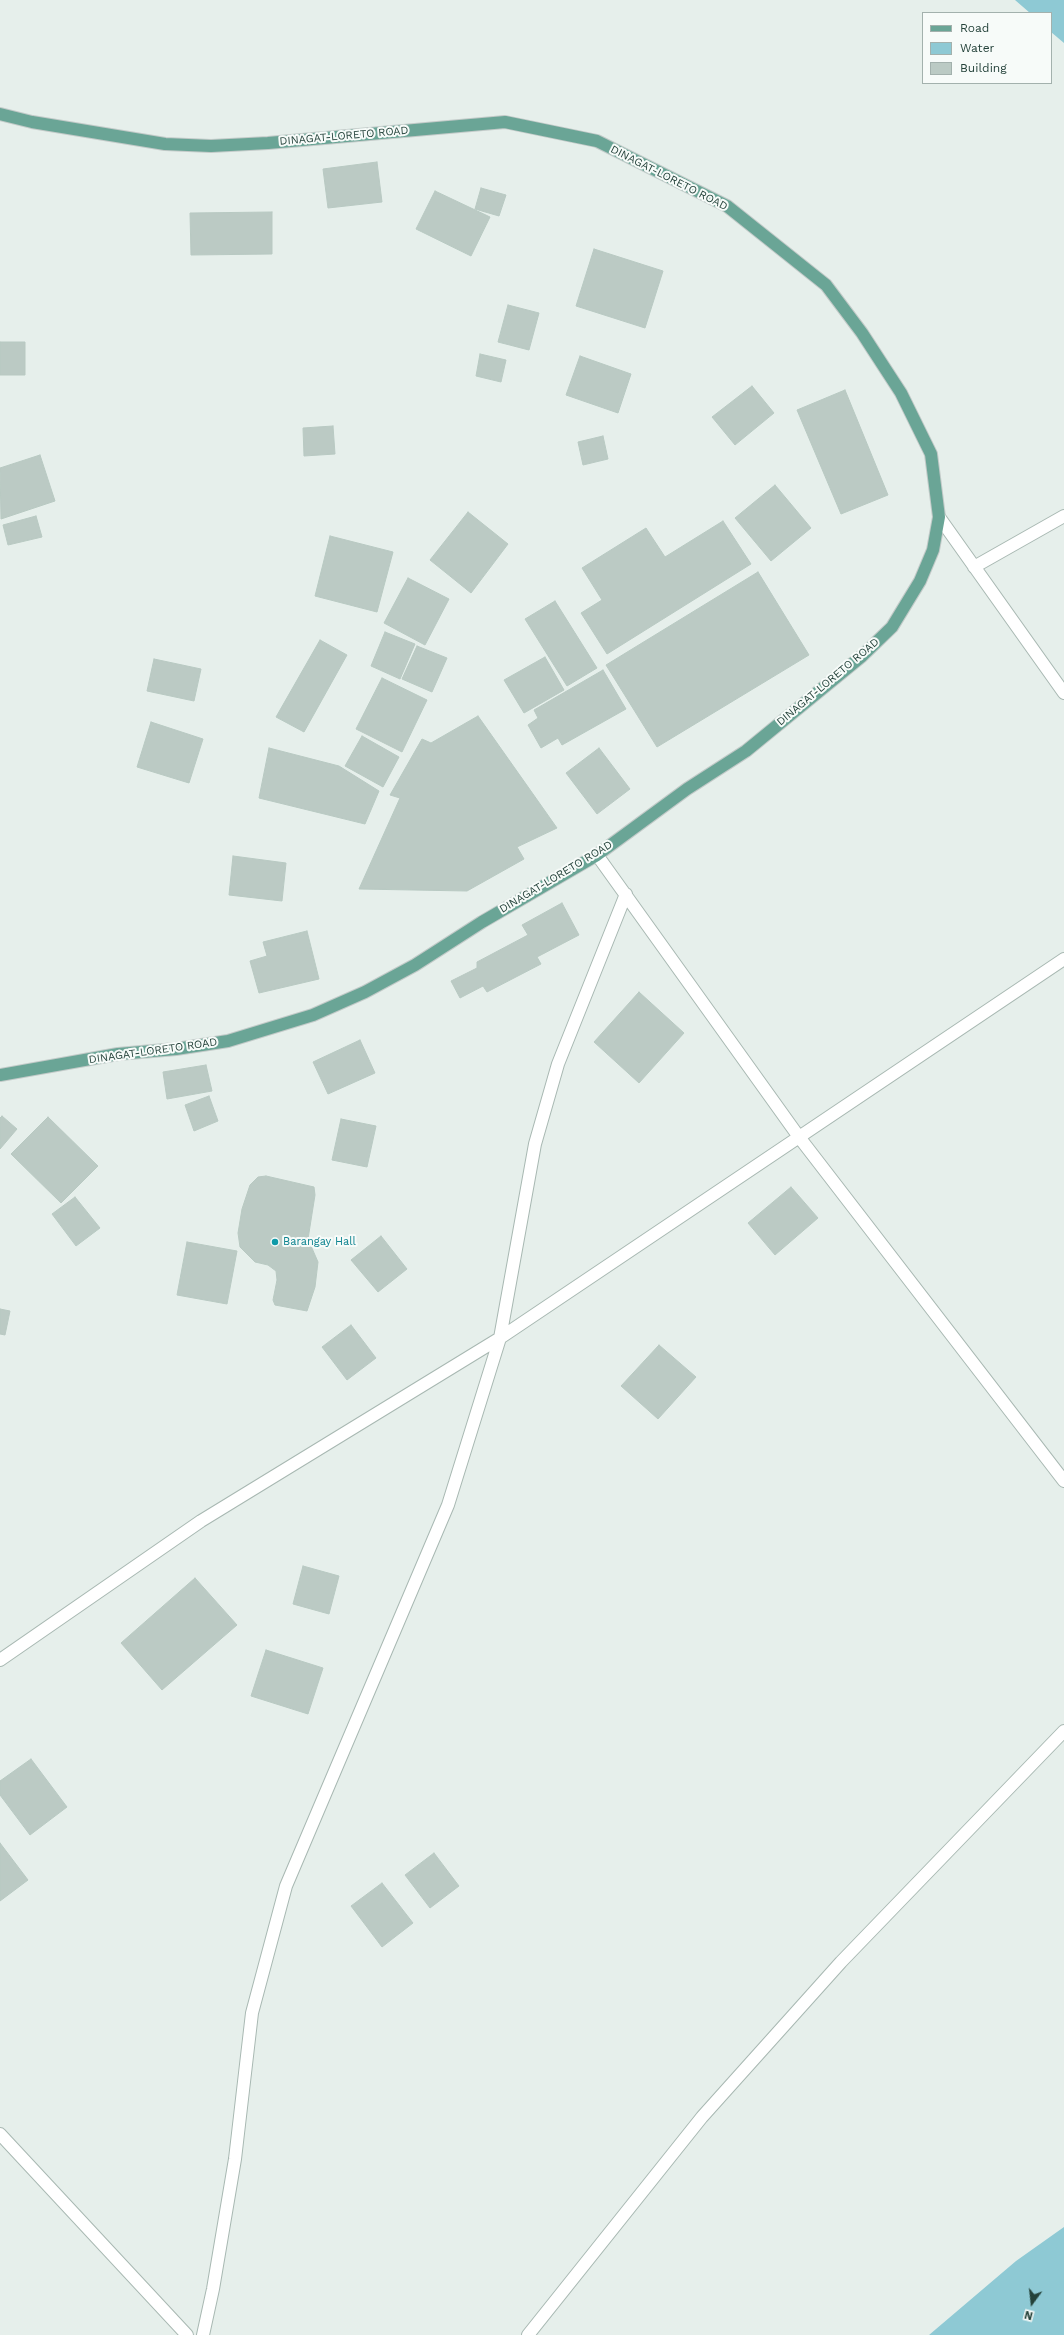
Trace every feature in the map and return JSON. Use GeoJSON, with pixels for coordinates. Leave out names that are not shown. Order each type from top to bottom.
{"type":"FeatureCollection","features":[{"type":"Feature","properties":{"kind":"main road","name":"DINAGAT-LORETO ROAD"},"geometry":{"type":"LineString","coordinates":[[0,114],[32,122],[165,144],[211,146],[268,143],[505,122],[597,141],[727,206],[826,285],[862,333],[901,393],[931,454],[939,517],[933,550],[920,581],[892,627],[862,656],[746,751],[687,789],[597,855],[482,922],[415,965],[366,992],[313,1015],[228,1041],[176,1049],[118,1054],[0,1075]]}},
{"type":"Feature","properties":{"kind":"street"},"geometry":{"type":"LineString","coordinates":[[974,567],[1064,516]]}},
{"type":"Feature","properties":{"kind":"street"},"geometry":{"type":"LineString","coordinates":[[939,517],[1064,693]]}},
{"type":"Feature","properties":{"kind":"street"},"geometry":{"type":"LineString","coordinates":[[597,855],[799,1137],[1064,1481]]}},
{"type":"Feature","properties":{"kind":"street"},"geometry":{"type":"LineString","coordinates":[[203,2335],[213,2289],[235,2159],[252,2012],[286,1886],[448,1505],[500,1338],[537,1136],[558,1064],[626,894]]}},
{"type":"Feature","properties":{"kind":"street"},"geometry":{"type":"LineString","coordinates":[[0,1660],[201,1521],[500,1338],[1064,959]]}},
{"type":"Feature","properties":{"kind":"street"},"geometry":{"type":"LineString","coordinates":[[528,2335],[702,2117],[841,1962],[1064,1731]]}},
{"type":"Feature","properties":{"kind":"street"},"geometry":{"type":"LineString","coordinates":[[0,2134],[187,2335]]}},
{"type":"Feature","properties":{"kind":"water"},"geometry":{"type":"Polygon","coordinates":[[[1015,0],[1064,0],[1064,43],[1052,33],[1052,12],[1029,12],[1015,0]]]}},
{"type":"Feature","properties":{"kind":"water"},"geometry":{"type":"Polygon","coordinates":[[[1064,2227],[1064,2335],[929,2335],[1016,2261],[1064,2227]]]}},
{"type":"Feature","properties":{"kind":"building"},"geometry":{"type":"Polygon","coordinates":[[[377,162],[382,202],[328,208],[323,169],[377,162]]]}},
{"type":"Feature","properties":{"kind":"building"},"geometry":{"type":"Polygon","coordinates":[[[481,188],[506,195],[499,216],[475,209],[481,188]]]}},
{"type":"Feature","properties":{"kind":"building"},"geometry":{"type":"Polygon","coordinates":[[[435,191],[490,217],[471,256],[416,229],[435,191]]]}},
{"type":"Feature","properties":{"kind":"building"},"geometry":{"type":"Polygon","coordinates":[[[272,212],[272,254],[191,255],[190,213],[272,212]]]}},
{"type":"Feature","properties":{"kind":"building"},"geometry":{"type":"Polygon","coordinates":[[[594,249],[663,271],[645,328],[576,306],[594,249]]]}},
{"type":"Feature","properties":{"kind":"building"},"geometry":{"type":"Polygon","coordinates":[[[508,305],[539,313],[529,350],[498,342],[508,305]]]}},
{"type":"Feature","properties":{"kind":"building"},"geometry":{"type":"Polygon","coordinates":[[[0,342],[25,342],[25,375],[0,375],[0,342]]]}},
{"type":"Feature","properties":{"kind":"building"},"geometry":{"type":"Polygon","coordinates":[[[480,354],[506,360],[501,382],[476,376],[480,354]]]}},
{"type":"Feature","properties":{"kind":"building"},"geometry":{"type":"Polygon","coordinates":[[[580,356],[631,374],[618,413],[566,395],[580,356]]]}},
{"type":"Feature","properties":{"kind":"building"},"geometry":{"type":"Polygon","coordinates":[[[752,386],[774,413],[735,445],[712,417],[752,386]]]}},
{"type":"Feature","properties":{"kind":"building"},"geometry":{"type":"Polygon","coordinates":[[[845,390],[888,495],[841,514],[797,410],[845,390]]]}},
{"type":"Feature","properties":{"kind":"building"},"geometry":{"type":"Polygon","coordinates":[[[333,426],[335,454],[304,456],[303,428],[333,426]]]}},
{"type":"Feature","properties":{"kind":"building"},"geometry":{"type":"Polygon","coordinates":[[[603,436],[608,459],[583,465],[578,442],[603,436]]]}},
{"type":"Feature","properties":{"kind":"building"},"geometry":{"type":"Polygon","coordinates":[[[40,455],[55,501],[1,519],[0,468],[40,455]]]}},
{"type":"Feature","properties":{"kind":"building"},"geometry":{"type":"Polygon","coordinates":[[[775,485],[811,528],[771,561],[735,518],[775,485]]]}},
{"type":"Feature","properties":{"kind":"building"},"geometry":{"type":"Polygon","coordinates":[[[468,512],[508,544],[471,593],[430,560],[468,512]]]}},
{"type":"Feature","properties":{"kind":"building"},"geometry":{"type":"Polygon","coordinates":[[[36,516],[42,537],[8,545],[3,525],[36,516]]]}},
{"type":"Feature","properties":{"kind":"building"},"geometry":{"type":"Polygon","coordinates":[[[723,521],[751,564],[607,654],[581,613],[602,600],[582,568],[646,528],[665,557],[723,521]]]}},
{"type":"Feature","properties":{"kind":"building"},"geometry":{"type":"Polygon","coordinates":[[[330,536],[393,552],[377,612],[315,596],[330,536]]]}},
{"type":"Feature","properties":{"kind":"building"},"geometry":{"type":"Polygon","coordinates":[[[758,572],[809,655],[657,747],[606,665],[758,572]]]}},
{"type":"Feature","properties":{"kind":"building"},"geometry":{"type":"Polygon","coordinates":[[[408,578],[449,599],[425,645],[384,623],[408,578]]]}},
{"type":"Feature","properties":{"kind":"building"},"geometry":{"type":"Polygon","coordinates":[[[555,601],[597,668],[567,686],[525,619],[555,601]]]}},
{"type":"Feature","properties":{"kind":"building"},"geometry":{"type":"Polygon","coordinates":[[[385,632],[415,644],[400,679],[371,666],[385,632]]]}},
{"type":"Feature","properties":{"kind":"building"},"geometry":{"type":"Polygon","coordinates":[[[320,640],[347,655],[304,732],[276,717],[320,640]]]}},
{"type":"Feature","properties":{"kind":"building"},"geometry":{"type":"Polygon","coordinates":[[[417,646],[447,658],[432,692],[402,679],[417,646]]]}},
{"type":"Feature","properties":{"kind":"building"},"geometry":{"type":"Polygon","coordinates":[[[545,657],[564,690],[524,713],[504,680],[545,657]]]}},
{"type":"Feature","properties":{"kind":"building"},"geometry":{"type":"Polygon","coordinates":[[[154,659],[201,669],[194,701],[147,691],[154,659]]]}},
{"type":"Feature","properties":{"kind":"building"},"geometry":{"type":"Polygon","coordinates":[[[603,670],[626,709],[562,745],[558,738],[541,748],[528,725],[538,718],[534,710],[603,670]]]}},
{"type":"Feature","properties":{"kind":"building"},"geometry":{"type":"Polygon","coordinates":[[[382,678],[427,700],[402,752],[356,729],[382,678]]]}},
{"type":"Feature","properties":{"kind":"building"},"geometry":{"type":"Polygon","coordinates":[[[478,716],[557,828],[517,847],[524,859],[467,891],[359,889],[400,798],[390,795],[422,739],[431,743],[478,716]]]}},
{"type":"Feature","properties":{"kind":"building"},"geometry":{"type":"Polygon","coordinates":[[[151,722],[203,739],[189,783],[137,767],[151,722]]]}},
{"type":"Feature","properties":{"kind":"building"},"geometry":{"type":"Polygon","coordinates":[[[362,736],[399,757],[383,787],[345,766],[362,736]]]}},
{"type":"Feature","properties":{"kind":"building"},"geometry":{"type":"Polygon","coordinates":[[[269,748],[339,766],[379,791],[365,824],[259,798],[269,748]]]}},
{"type":"Feature","properties":{"kind":"building"},"geometry":{"type":"Polygon","coordinates":[[[599,748],[630,789],[597,814],[566,773],[599,748]]]}},
{"type":"Feature","properties":{"kind":"building"},"geometry":{"type":"Polygon","coordinates":[[[233,856],[286,863],[282,901],[229,895],[233,856]]]}},
{"type":"Feature","properties":{"kind":"building"},"geometry":{"type":"Polygon","coordinates":[[[562,903],[579,935],[537,957],[541,964],[487,992],[483,986],[460,998],[451,981],[477,968],[477,962],[528,935],[522,925],[562,903]]]}},
{"type":"Feature","properties":{"kind":"building"},"geometry":{"type":"Polygon","coordinates":[[[307,931],[319,979],[259,993],[250,961],[267,956],[263,942],[307,931]]]}},
{"type":"Feature","properties":{"kind":"building"},"geometry":{"type":"Polygon","coordinates":[[[639,992],[684,1033],[639,1083],[594,1042],[639,992]]]}},
{"type":"Feature","properties":{"kind":"building"},"geometry":{"type":"Polygon","coordinates":[[[360,1040],[375,1073],[328,1094],[313,1062],[360,1040]]]}},
{"type":"Feature","properties":{"kind":"building"},"geometry":{"type":"Polygon","coordinates":[[[206,1065],[212,1091],[167,1099],[163,1072],[206,1065]]]}},
{"type":"Feature","properties":{"kind":"building"},"geometry":{"type":"Polygon","coordinates":[[[209,1096],[218,1121],[194,1131],[185,1105],[209,1096]]]}},
{"type":"Feature","properties":{"kind":"building"},"geometry":{"type":"Polygon","coordinates":[[[2,1116],[17,1129],[0,1149],[0,1118],[2,1116]]]}},
{"type":"Feature","properties":{"kind":"building"},"geometry":{"type":"Polygon","coordinates":[[[48,1117],[98,1166],[61,1203],[11,1154],[48,1117]]]}},
{"type":"Feature","properties":{"kind":"building"},"geometry":{"type":"Polygon","coordinates":[[[341,1119],[376,1126],[367,1167],[332,1160],[341,1119]]]}},
{"type":"Feature","properties":{"kind":"building","name":"Barangay Hall"},"geometry":{"type":"Polygon","coordinates":[[[266,1176],[314,1187],[315,1195],[308,1239],[318,1262],[315,1287],[307,1311],[275,1305],[273,1300],[277,1280],[276,1271],[268,1265],[255,1262],[240,1247],[238,1233],[242,1209],[250,1185],[258,1177],[266,1176]]]}},
{"type":"Feature","properties":{"kind":"building"},"geometry":{"type":"Polygon","coordinates":[[[791,1187],[818,1218],[775,1255],[748,1223],[791,1187]]]}},
{"type":"Feature","properties":{"kind":"building"},"geometry":{"type":"Polygon","coordinates":[[[75,1197],[100,1228],[76,1246],[52,1214],[75,1197]]]}},
{"type":"Feature","properties":{"kind":"building"},"geometry":{"type":"Polygon","coordinates":[[[381,1236],[407,1269],[378,1292],[351,1260],[381,1236]]]}},
{"type":"Feature","properties":{"kind":"building"},"geometry":{"type":"Polygon","coordinates":[[[187,1242],[237,1251],[227,1304],[177,1295],[187,1242]]]}},
{"type":"Feature","properties":{"kind":"building"},"geometry":{"type":"Polygon","coordinates":[[[0,1309],[10,1311],[5,1335],[0,1334],[0,1309]]]}},
{"type":"Feature","properties":{"kind":"building"},"geometry":{"type":"Polygon","coordinates":[[[351,1325],[376,1358],[347,1380],[322,1347],[351,1325]]]}},
{"type":"Feature","properties":{"kind":"building"},"geometry":{"type":"Polygon","coordinates":[[[659,1345],[696,1377],[658,1419],[621,1386],[659,1345]]]}},
{"type":"Feature","properties":{"kind":"building"},"geometry":{"type":"Polygon","coordinates":[[[303,1566],[339,1576],[329,1614],[293,1604],[303,1566]]]}},
{"type":"Feature","properties":{"kind":"building"},"geometry":{"type":"Polygon","coordinates":[[[195,1578],[237,1625],[162,1690],[121,1643],[195,1578]]]}},
{"type":"Feature","properties":{"kind":"building"},"geometry":{"type":"Polygon","coordinates":[[[266,1650],[323,1668],[308,1714],[251,1696],[266,1650]]]}},
{"type":"Feature","properties":{"kind":"building"},"geometry":{"type":"Polygon","coordinates":[[[31,1759],[67,1807],[30,1835],[0,1795],[0,1781],[31,1759]]]}},
{"type":"Feature","properties":{"kind":"building"},"geometry":{"type":"Polygon","coordinates":[[[0,1843],[28,1880],[0,1901],[0,1843]]]}},
{"type":"Feature","properties":{"kind":"building"},"geometry":{"type":"Polygon","coordinates":[[[434,1853],[459,1886],[430,1908],[405,1875],[434,1853]]]}},
{"type":"Feature","properties":{"kind":"building"},"geometry":{"type":"Polygon","coordinates":[[[382,1883],[413,1923],[382,1947],[351,1906],[382,1883]]]}},
{"type":"Feature","properties":{"kind":"place","name":"Barangay Hall"},"geometry":{"type":"Point","coordinates":[275,1242]}}]}
